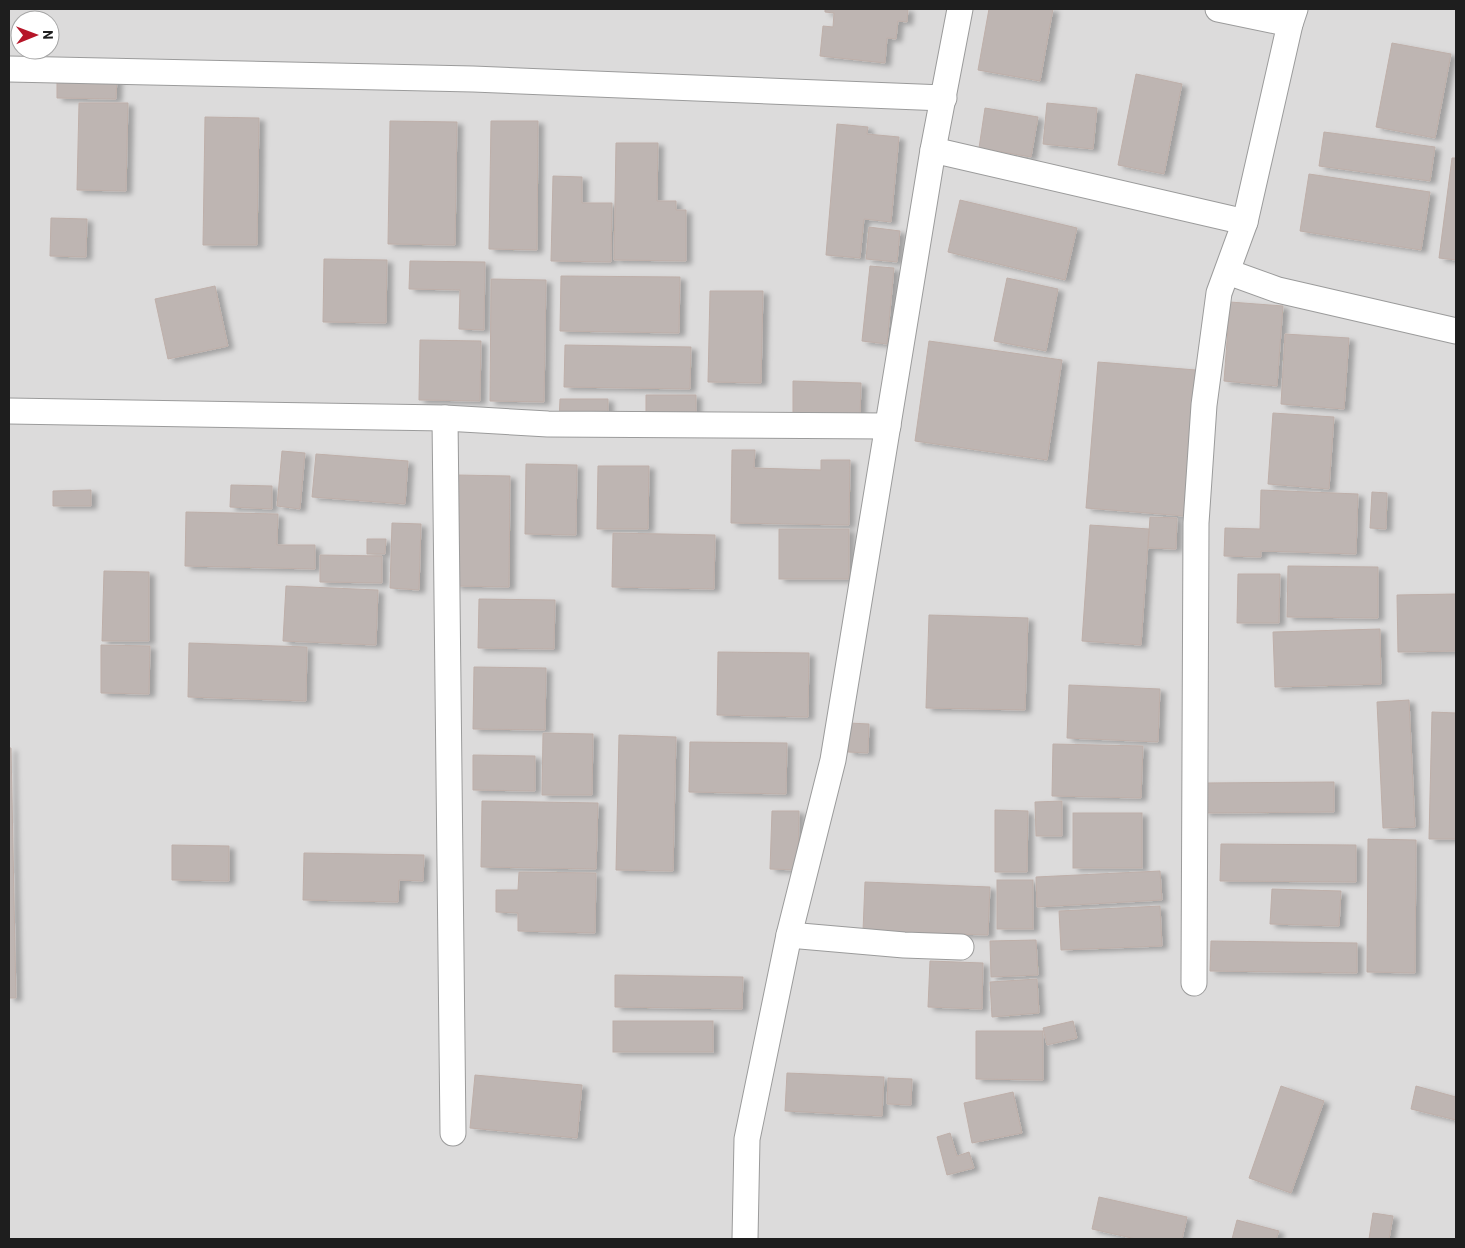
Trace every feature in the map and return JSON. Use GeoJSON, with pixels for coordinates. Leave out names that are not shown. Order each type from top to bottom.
{"type":"FeatureCollection","features":[{"type":"Feature","properties":{"kind":"street"},"geometry":{"type":"LineString","coordinates":[[745,1239],[747,1140],[789,935],[834,760],[933,150],[960,9]]}},
{"type":"Feature","properties":{"kind":"street"},"geometry":{"type":"LineString","coordinates":[[1194,983],[1196,522],[1204,405],[1219,293],[1245,222],[1293,16],[1218,9]]}},
{"type":"Feature","properties":{"kind":"street"},"geometry":{"type":"LineString","coordinates":[[9,69],[473,79],[944,98]]}},
{"type":"Feature","properties":{"kind":"street"},"geometry":{"type":"LineString","coordinates":[[933,150],[1245,222]]}},
{"type":"Feature","properties":{"kind":"street"},"geometry":{"type":"LineString","coordinates":[[1228,272],[1278,290],[1456,331]]}},
{"type":"Feature","properties":{"kind":"street"},"geometry":{"type":"LineString","coordinates":[[9,411],[445,418],[548,424],[888,426]]}},
{"type":"Feature","properties":{"kind":"street"},"geometry":{"type":"LineString","coordinates":[[445,418],[453,1133]]}},
{"type":"Feature","properties":{"kind":"street"},"geometry":{"type":"LineString","coordinates":[[789,935],[904,945],[961,947]]}},
{"type":"Feature","properties":{"kind":"shaded area"},"geometry":{"type":"Polygon","coordinates":[[[9,9],[1456,9],[1456,1239],[9,1239],[9,9]]]}},
{"type":"Feature","properties":{"kind":"building"},"geometry":{"type":"Polygon","coordinates":[[[825,9],[908,9],[907,22],[898,21],[896,39],[887,38],[885,63],[820,56],[823,26],[833,27],[834,13],[825,12],[825,9]]]}},
{"type":"Feature","properties":{"kind":"building"},"geometry":{"type":"Polygon","coordinates":[[[989,9],[1053,9],[1040,81],[978,70],[989,9]]]}},
{"type":"Feature","properties":{"kind":"building"},"geometry":{"type":"Polygon","coordinates":[[[1392,43],[1451,54],[1435,138],[1376,127],[1392,43]]]}},
{"type":"Feature","properties":{"kind":"building"},"geometry":{"type":"Polygon","coordinates":[[[1136,74],[1182,84],[1164,174],[1118,165],[1136,74]]]}},
{"type":"Feature","properties":{"kind":"building"},"geometry":{"type":"Polygon","coordinates":[[[57,76],[117,77],[116,99],[57,98],[57,76]]]}},
{"type":"Feature","properties":{"kind":"building"},"geometry":{"type":"Polygon","coordinates":[[[79,103],[128,103],[126,191],[77,190],[79,103]]]}},
{"type":"Feature","properties":{"kind":"building"},"geometry":{"type":"Polygon","coordinates":[[[1047,103],[1097,108],[1093,149],[1043,144],[1047,103]]]}},
{"type":"Feature","properties":{"kind":"building"},"geometry":{"type":"Polygon","coordinates":[[[985,108],[1038,117],[1031,157],[979,148],[985,108]]]}},
{"type":"Feature","properties":{"kind":"building"},"geometry":{"type":"Polygon","coordinates":[[[205,117],[259,118],[257,245],[203,245],[205,117]]]}},
{"type":"Feature","properties":{"kind":"building"},"geometry":{"type":"Polygon","coordinates":[[[390,121],[457,122],[455,245],[388,244],[390,121]]]}},
{"type":"Feature","properties":{"kind":"building"},"geometry":{"type":"Polygon","coordinates":[[[491,121],[538,121],[537,250],[489,249],[491,121]]]}},
{"type":"Feature","properties":{"kind":"building"},"geometry":{"type":"Polygon","coordinates":[[[837,124],[868,127],[867,134],[899,137],[891,222],[864,219],[860,258],[826,255],[837,124]]]}},
{"type":"Feature","properties":{"kind":"building"},"geometry":{"type":"Polygon","coordinates":[[[1324,132],[1435,147],[1430,181],[1319,166],[1324,132]]]}},
{"type":"Feature","properties":{"kind":"building"},"geometry":{"type":"Polygon","coordinates":[[[616,143],[658,143],[657,201],[676,201],[676,210],[686,210],[686,261],[614,260],[616,143]]]}},
{"type":"Feature","properties":{"kind":"building"},"geometry":{"type":"Polygon","coordinates":[[[1452,158],[1456,158],[1456,260],[1439,258],[1452,158]]]}},
{"type":"Feature","properties":{"kind":"building"},"geometry":{"type":"Polygon","coordinates":[[[1309,174],[1430,192],[1421,250],[1300,231],[1309,174]]]}},
{"type":"Feature","properties":{"kind":"building"},"geometry":{"type":"Polygon","coordinates":[[[553,176],[582,177],[582,203],[612,203],[611,262],[551,261],[553,176]]]}},
{"type":"Feature","properties":{"kind":"building"},"geometry":{"type":"Polygon","coordinates":[[[960,200],[1077,228],[1065,280],[948,252],[960,200]]]}},
{"type":"Feature","properties":{"kind":"building"},"geometry":{"type":"Polygon","coordinates":[[[51,218],[87,219],[86,257],[50,256],[51,218]]]}},
{"type":"Feature","properties":{"kind":"building"},"geometry":{"type":"Polygon","coordinates":[[[869,227],[900,231],[897,262],[866,259],[869,227]]]}},
{"type":"Feature","properties":{"kind":"building"},"geometry":{"type":"Polygon","coordinates":[[[324,259],[387,260],[386,323],[323,322],[324,259]]]}},
{"type":"Feature","properties":{"kind":"building"},"geometry":{"type":"Polygon","coordinates":[[[410,261],[485,262],[484,330],[459,329],[460,290],[409,289],[410,261]]]}},
{"type":"Feature","properties":{"kind":"building"},"geometry":{"type":"Polygon","coordinates":[[[870,266],[894,268],[887,344],[862,341],[870,266]]]}},
{"type":"Feature","properties":{"kind":"building"},"geometry":{"type":"Polygon","coordinates":[[[561,276],[680,277],[679,333],[560,331],[561,276]]]}},
{"type":"Feature","properties":{"kind":"building"},"geometry":{"type":"Polygon","coordinates":[[[1007,278],[1058,289],[1046,351],[994,341],[1007,278]]]}},
{"type":"Feature","properties":{"kind":"building"},"geometry":{"type":"Polygon","coordinates":[[[491,279],[546,280],[544,402],[490,401],[491,279]]]}},
{"type":"Feature","properties":{"kind":"building"},"geometry":{"type":"Polygon","coordinates":[[[215,286],[228,346],[168,359],[155,299],[215,286]]]}},
{"type":"Feature","properties":{"kind":"building"},"geometry":{"type":"Polygon","coordinates":[[[710,291],[763,291],[761,383],[708,382],[710,291]]]}},
{"type":"Feature","properties":{"kind":"building"},"geometry":{"type":"Polygon","coordinates":[[[1230,302],[1283,306],[1277,386],[1224,381],[1230,302]]]}},
{"type":"Feature","properties":{"kind":"building"},"geometry":{"type":"Polygon","coordinates":[[[1285,334],[1349,338],[1344,409],[1281,404],[1285,334]]]}},
{"type":"Feature","properties":{"kind":"building"},"geometry":{"type":"Polygon","coordinates":[[[420,340],[481,341],[480,401],[419,400],[420,340]]]}},
{"type":"Feature","properties":{"kind":"building"},"geometry":{"type":"Polygon","coordinates":[[[929,341],[1062,360],[1047,460],[915,441],[929,341]]]}},
{"type":"Feature","properties":{"kind":"building"},"geometry":{"type":"Polygon","coordinates":[[[565,345],[691,347],[690,389],[564,387],[565,345]]]}},
{"type":"Feature","properties":{"kind":"building"},"geometry":{"type":"Polygon","coordinates":[[[1098,362],[1196,370],[1184,516],[1086,508],[1098,362]]]}},
{"type":"Feature","properties":{"kind":"building"},"geometry":{"type":"Polygon","coordinates":[[[793,381],[861,383],[860,418],[793,417],[793,381]]]}},
{"type":"Feature","properties":{"kind":"building"},"geometry":{"type":"Polygon","coordinates":[[[646,395],[696,395],[696,415],[646,414],[646,395]]]}},
{"type":"Feature","properties":{"kind":"building"},"geometry":{"type":"Polygon","coordinates":[[[560,399],[608,399],[608,422],[559,421],[560,399]]]}},
{"type":"Feature","properties":{"kind":"building"},"geometry":{"type":"Polygon","coordinates":[[[1273,413],[1334,417],[1329,489],[1268,484],[1273,413]]]}},
{"type":"Feature","properties":{"kind":"building"},"geometry":{"type":"Polygon","coordinates":[[[732,450],[755,450],[754,468],[821,470],[821,460],[850,460],[849,525],[731,523],[732,450]]]}},
{"type":"Feature","properties":{"kind":"building"},"geometry":{"type":"Polygon","coordinates":[[[282,451],[305,453],[300,509],[277,506],[282,451]]]}},
{"type":"Feature","properties":{"kind":"building"},"geometry":{"type":"Polygon","coordinates":[[[316,454],[408,461],[405,504],[312,497],[316,454]]]}},
{"type":"Feature","properties":{"kind":"building"},"geometry":{"type":"Polygon","coordinates":[[[526,464],[577,465],[576,535],[525,534],[526,464]]]}},
{"type":"Feature","properties":{"kind":"building"},"geometry":{"type":"Polygon","coordinates":[[[598,466],[649,466],[648,529],[597,529],[598,466]]]}},
{"type":"Feature","properties":{"kind":"building"},"geometry":{"type":"Polygon","coordinates":[[[457,475],[510,476],[509,587],[455,586],[457,475]]]}},
{"type":"Feature","properties":{"kind":"building"},"geometry":{"type":"Polygon","coordinates":[[[231,485],[272,486],[272,509],[230,507],[231,485]]]}},
{"type":"Feature","properties":{"kind":"building"},"geometry":{"type":"Polygon","coordinates":[[[91,490],[91,506],[53,506],[53,491],[91,490]]]}},
{"type":"Feature","properties":{"kind":"building"},"geometry":{"type":"Polygon","coordinates":[[[1261,490],[1358,494],[1356,554],[1261,551],[1261,557],[1224,556],[1225,528],[1260,529],[1261,490]]]}},
{"type":"Feature","properties":{"kind":"building"},"geometry":{"type":"Polygon","coordinates":[[[1372,492],[1387,493],[1386,529],[1370,528],[1372,492]]]}},
{"type":"Feature","properties":{"kind":"building"},"geometry":{"type":"Polygon","coordinates":[[[186,512],[278,514],[277,545],[315,545],[315,569],[185,566],[186,512]]]}},
{"type":"Feature","properties":{"kind":"building"},"geometry":{"type":"Polygon","coordinates":[[[1150,517],[1177,518],[1176,549],[1148,548],[1150,517]]]}},
{"type":"Feature","properties":{"kind":"building"},"geometry":{"type":"Polygon","coordinates":[[[392,523],[421,524],[419,590],[390,588],[392,523]]]}},
{"type":"Feature","properties":{"kind":"building"},"geometry":{"type":"Polygon","coordinates":[[[1090,525],[1149,529],[1141,645],[1082,641],[1090,525]]]}},
{"type":"Feature","properties":{"kind":"building"},"geometry":{"type":"Polygon","coordinates":[[[779,529],[849,529],[849,579],[779,579],[779,529]]]}},
{"type":"Feature","properties":{"kind":"building"},"geometry":{"type":"Polygon","coordinates":[[[613,533],[715,535],[714,589],[612,587],[613,533]]]}},
{"type":"Feature","properties":{"kind":"building"},"geometry":{"type":"Polygon","coordinates":[[[367,539],[386,539],[385,554],[367,554],[367,539]]]}},
{"type":"Feature","properties":{"kind":"building"},"geometry":{"type":"Polygon","coordinates":[[[320,555],[382,556],[382,583],[320,582],[320,555]]]}},
{"type":"Feature","properties":{"kind":"building"},"geometry":{"type":"Polygon","coordinates":[[[1288,566],[1378,567],[1378,618],[1287,617],[1288,566]]]}},
{"type":"Feature","properties":{"kind":"building"},"geometry":{"type":"Polygon","coordinates":[[[104,571],[149,572],[149,641],[102,641],[104,571]]]}},
{"type":"Feature","properties":{"kind":"building"},"geometry":{"type":"Polygon","coordinates":[[[1238,574],[1280,574],[1279,623],[1237,623],[1238,574]]]}},
{"type":"Feature","properties":{"kind":"building"},"geometry":{"type":"Polygon","coordinates":[[[286,586],[378,590],[376,645],[283,641],[286,586]]]}},
{"type":"Feature","properties":{"kind":"building"},"geometry":{"type":"Polygon","coordinates":[[[1456,594],[1456,651],[1398,652],[1397,595],[1456,594]]]}},
{"type":"Feature","properties":{"kind":"building"},"geometry":{"type":"Polygon","coordinates":[[[479,599],[555,600],[554,649],[478,648],[479,599]]]}},
{"type":"Feature","properties":{"kind":"building"},"geometry":{"type":"Polygon","coordinates":[[[929,615],[1028,618],[1025,710],[926,708],[929,615]]]}},
{"type":"Feature","properties":{"kind":"building"},"geometry":{"type":"Polygon","coordinates":[[[1380,629],[1381,684],[1275,687],[1273,632],[1380,629]]]}},
{"type":"Feature","properties":{"kind":"building"},"geometry":{"type":"Polygon","coordinates":[[[189,643],[307,647],[306,701],[188,697],[189,643]]]}},
{"type":"Feature","properties":{"kind":"building"},"geometry":{"type":"Polygon","coordinates":[[[101,645],[150,646],[149,694],[101,693],[101,645]]]}},
{"type":"Feature","properties":{"kind":"building"},"geometry":{"type":"Polygon","coordinates":[[[718,652],[809,653],[808,717],[717,715],[718,652]]]}},
{"type":"Feature","properties":{"kind":"building"},"geometry":{"type":"Polygon","coordinates":[[[474,667],[546,668],[545,730],[473,729],[474,667]]]}},
{"type":"Feature","properties":{"kind":"building"},"geometry":{"type":"Polygon","coordinates":[[[1069,685],[1160,689],[1158,742],[1067,738],[1069,685]]]}},
{"type":"Feature","properties":{"kind":"building"},"geometry":{"type":"Polygon","coordinates":[[[1409,700],[1415,827],[1383,828],[1377,702],[1409,700]]]}},
{"type":"Feature","properties":{"kind":"building"},"geometry":{"type":"Polygon","coordinates":[[[1432,712],[1456,713],[1456,839],[1429,839],[1432,712]]]}},
{"type":"Feature","properties":{"kind":"building"},"geometry":{"type":"Polygon","coordinates":[[[849,723],[869,724],[868,753],[848,752],[849,723]]]}},
{"type":"Feature","properties":{"kind":"building"},"geometry":{"type":"Polygon","coordinates":[[[543,733],[593,734],[592,795],[542,795],[543,733]]]}},
{"type":"Feature","properties":{"kind":"building"},"geometry":{"type":"Polygon","coordinates":[[[619,735],[676,737],[673,871],[616,870],[619,735]]]}},
{"type":"Feature","properties":{"kind":"building"},"geometry":{"type":"Polygon","coordinates":[[[690,742],[787,743],[786,794],[689,792],[690,742]]]}},
{"type":"Feature","properties":{"kind":"building"},"geometry":{"type":"Polygon","coordinates":[[[1053,744],[1143,746],[1141,798],[1052,796],[1053,744]]]}},
{"type":"Feature","properties":{"kind":"building"},"geometry":{"type":"Polygon","coordinates":[[[9,748],[11,748],[16,998],[9,998],[9,748]]]}},
{"type":"Feature","properties":{"kind":"building"},"geometry":{"type":"Polygon","coordinates":[[[473,755],[535,756],[535,791],[473,790],[473,755]]]}},
{"type":"Feature","properties":{"kind":"building"},"geometry":{"type":"Polygon","coordinates":[[[1334,782],[1334,812],[1204,813],[1204,783],[1334,782]]]}},
{"type":"Feature","properties":{"kind":"building"},"geometry":{"type":"Polygon","coordinates":[[[482,801],[598,803],[596,869],[481,867],[482,801]]]}},
{"type":"Feature","properties":{"kind":"building"},"geometry":{"type":"Polygon","coordinates":[[[1062,801],[1062,836],[1036,836],[1035,802],[1062,801]]]}},
{"type":"Feature","properties":{"kind":"building"},"geometry":{"type":"Polygon","coordinates":[[[995,810],[1028,811],[1027,872],[995,872],[995,810]]]}},
{"type":"Feature","properties":{"kind":"building"},"geometry":{"type":"Polygon","coordinates":[[[772,811],[799,811],[798,870],[770,869],[772,811]]]}},
{"type":"Feature","properties":{"kind":"building"},"geometry":{"type":"Polygon","coordinates":[[[1073,813],[1142,813],[1142,868],[1073,868],[1073,813]]]}},
{"type":"Feature","properties":{"kind":"building"},"geometry":{"type":"Polygon","coordinates":[[[1368,839],[1416,840],[1415,973],[1367,972],[1368,839]]]}},
{"type":"Feature","properties":{"kind":"building"},"geometry":{"type":"Polygon","coordinates":[[[1221,844],[1356,845],[1356,882],[1220,881],[1221,844]]]}},
{"type":"Feature","properties":{"kind":"building"},"geometry":{"type":"Polygon","coordinates":[[[172,845],[229,846],[229,881],[172,880],[172,845]]]}},
{"type":"Feature","properties":{"kind":"building"},"geometry":{"type":"Polygon","coordinates":[[[304,853],[424,855],[423,881],[399,880],[398,902],[303,900],[304,853]]]}},
{"type":"Feature","properties":{"kind":"building"},"geometry":{"type":"Polygon","coordinates":[[[1160,871],[1162,900],[1037,907],[1036,877],[1160,871]]]}},
{"type":"Feature","properties":{"kind":"building"},"geometry":{"type":"Polygon","coordinates":[[[519,872],[596,873],[595,933],[518,931],[518,913],[496,912],[496,890],[518,890],[519,872]]]}},
{"type":"Feature","properties":{"kind":"building"},"geometry":{"type":"Polygon","coordinates":[[[997,880],[1033,880],[1033,929],[997,929],[997,880]]]}},
{"type":"Feature","properties":{"kind":"building"},"geometry":{"type":"Polygon","coordinates":[[[865,882],[990,887],[988,935],[863,931],[865,882]]]}},
{"type":"Feature","properties":{"kind":"building"},"geometry":{"type":"Polygon","coordinates":[[[1272,889],[1341,891],[1339,926],[1270,924],[1272,889]]]}},
{"type":"Feature","properties":{"kind":"building"},"geometry":{"type":"Polygon","coordinates":[[[1160,906],[1162,946],[1061,950],[1059,911],[1160,906]]]}},
{"type":"Feature","properties":{"kind":"building"},"geometry":{"type":"Polygon","coordinates":[[[1036,940],[1038,975],[991,977],[990,941],[1036,940]]]}},
{"type":"Feature","properties":{"kind":"building"},"geometry":{"type":"Polygon","coordinates":[[[1211,941],[1357,943],[1357,973],[1210,971],[1211,941]]]}},
{"type":"Feature","properties":{"kind":"building"},"geometry":{"type":"Polygon","coordinates":[[[930,961],[983,963],[982,1009],[928,1007],[930,961]]]}},
{"type":"Feature","properties":{"kind":"building"},"geometry":{"type":"Polygon","coordinates":[[[615,975],[743,977],[742,1009],[615,1007],[615,975]]]}},
{"type":"Feature","properties":{"kind":"building"},"geometry":{"type":"Polygon","coordinates":[[[1037,979],[1039,1013],[992,1017],[990,982],[1037,979]]]}},
{"type":"Feature","properties":{"kind":"building"},"geometry":{"type":"Polygon","coordinates":[[[613,1021],[713,1021],[713,1052],[613,1052],[613,1021]]]}},
{"type":"Feature","properties":{"kind":"building"},"geometry":{"type":"Polygon","coordinates":[[[1073,1021],[1077,1038],[1047,1045],[1043,1028],[1073,1021]]]}},
{"type":"Feature","properties":{"kind":"building"},"geometry":{"type":"Polygon","coordinates":[[[976,1031],[1043,1031],[1043,1080],[976,1079],[976,1031]]]}},
{"type":"Feature","properties":{"kind":"building"},"geometry":{"type":"Polygon","coordinates":[[[787,1073],[884,1077],[882,1116],[785,1111],[787,1073]]]}},
{"type":"Feature","properties":{"kind":"building"},"geometry":{"type":"Polygon","coordinates":[[[475,1075],[582,1085],[577,1138],[470,1128],[475,1075]]]}},
{"type":"Feature","properties":{"kind":"building"},"geometry":{"type":"Polygon","coordinates":[[[888,1078],[912,1079],[911,1105],[887,1104],[888,1078]]]}},
{"type":"Feature","properties":{"kind":"building"},"geometry":{"type":"Polygon","coordinates":[[[1281,1086],[1324,1101],[1291,1193],[1249,1178],[1281,1086]]]}},
{"type":"Feature","properties":{"kind":"building"},"geometry":{"type":"Polygon","coordinates":[[[1416,1086],[1456,1097],[1456,1120],[1411,1109],[1416,1086]]]}},
{"type":"Feature","properties":{"kind":"building"},"geometry":{"type":"Polygon","coordinates":[[[1013,1092],[1022,1133],[972,1143],[964,1103],[1013,1092]]]}},
{"type":"Feature","properties":{"kind":"building"},"geometry":{"type":"Polygon","coordinates":[[[950,1133],[957,1156],[969,1152],[974,1168],[947,1175],[937,1137],[950,1133]]]}},
{"type":"Feature","properties":{"kind":"building"},"geometry":{"type":"Polygon","coordinates":[[[1099,1197],[1187,1217],[1182,1239],[1136,1239],[1092,1229],[1099,1197]]]}},
{"type":"Feature","properties":{"kind":"building"},"geometry":{"type":"Polygon","coordinates":[[[1373,1213],[1393,1216],[1389,1239],[1369,1239],[1373,1213]]]}},
{"type":"Feature","properties":{"kind":"building"},"geometry":{"type":"Polygon","coordinates":[[[1237,1220],[1279,1231],[1276,1239],[1232,1239],[1237,1220]]]}}]}
